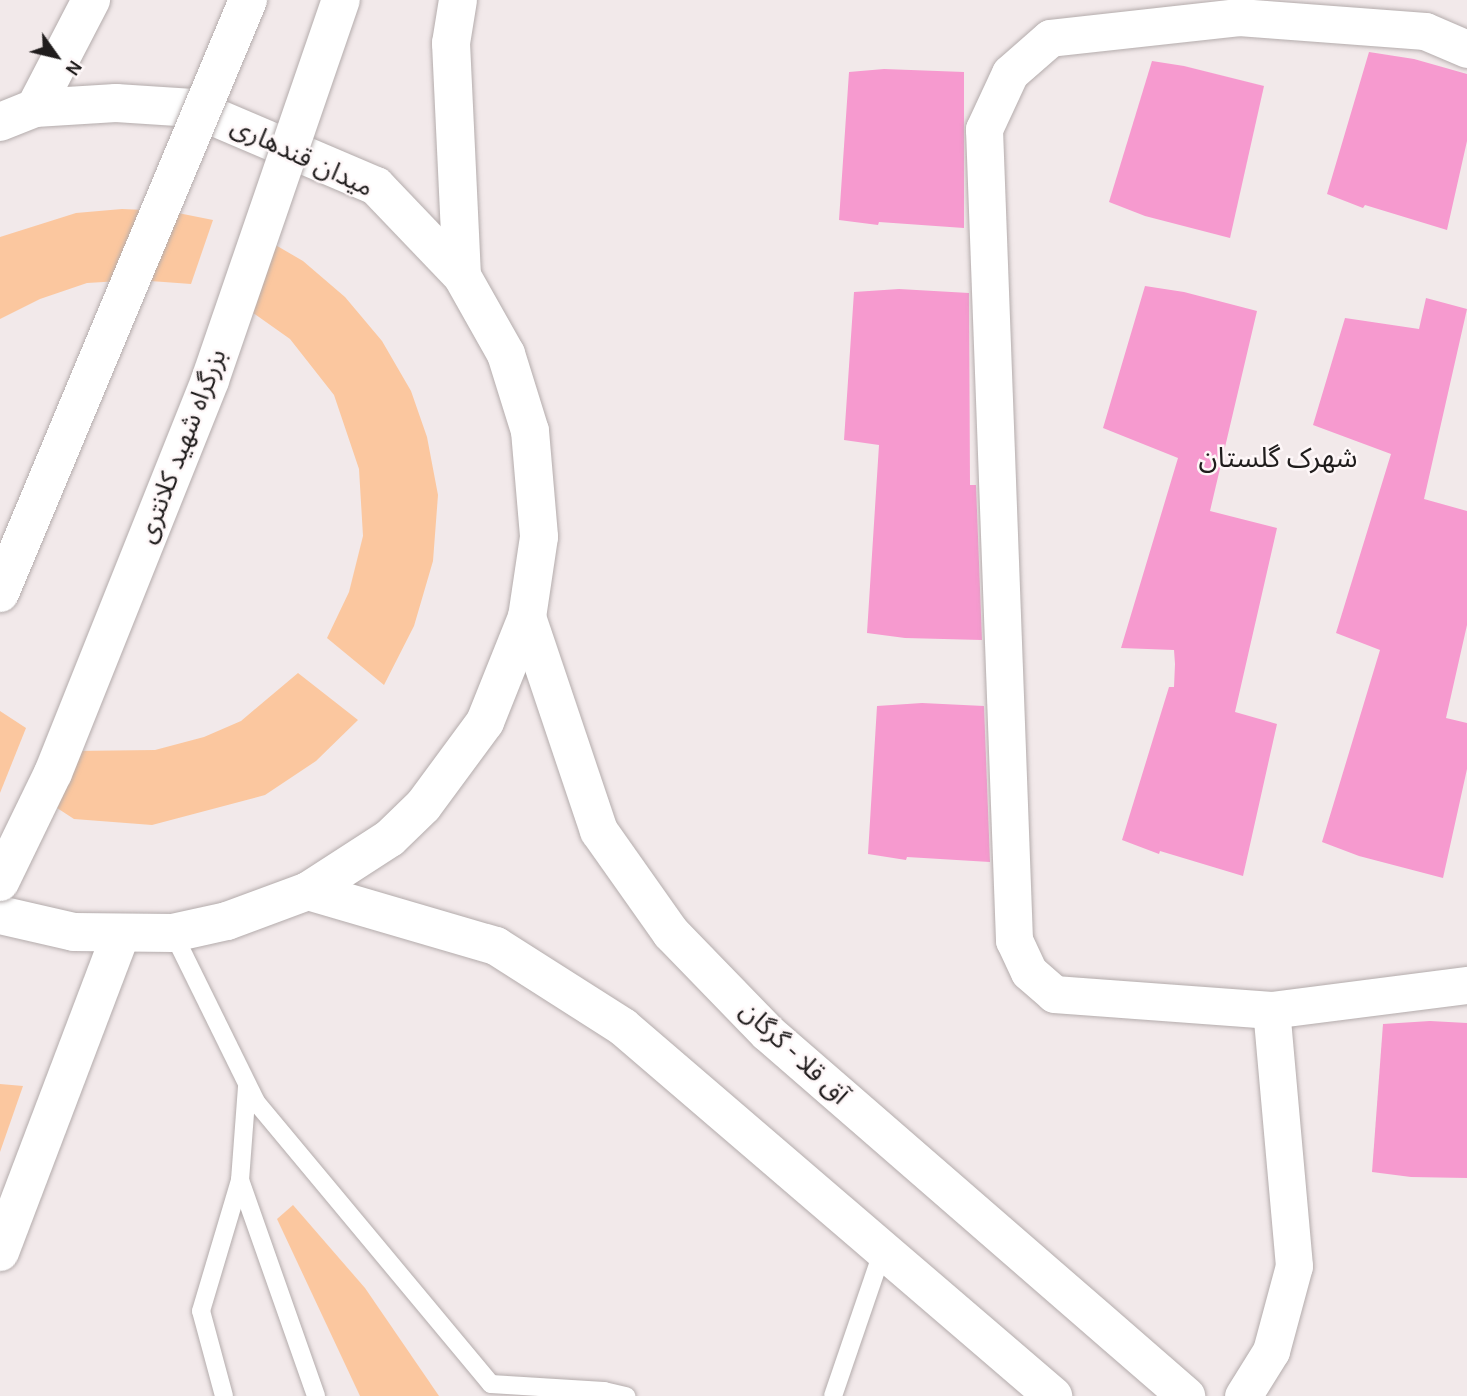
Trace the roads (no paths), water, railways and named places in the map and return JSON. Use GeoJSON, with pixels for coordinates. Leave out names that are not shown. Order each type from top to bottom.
{"type":"FeatureCollection","features":[{"type":"Feature","properties":{"kind":"main road"},"geometry":{"type":"LineString","coordinates":[[36,108],[91,0]]}},
{"type":"Feature","properties":{"kind":"main road"},"geometry":{"type":"LineString","coordinates":[[0,593],[248,0]]}},
{"type":"Feature","properties":{"kind":"main road","name":"بزرگراه شهید کلانتری"},"geometry":{"type":"LineString","coordinates":[[0,882],[53,773],[210,380],[341,0]]}},
{"type":"Feature","properties":{"kind":"main road"},"geometry":{"type":"LineString","coordinates":[[458,0],[452,43],[462,275]]}},
{"type":"Feature","properties":{"kind":"main road","name":"میدان قندهاری"},"geometry":{"type":"LineString","coordinates":[[0,122],[36,108],[116,103],[193,108],[376,186],[462,275],[506,354],[530,431],[539,537],[527,617],[485,722],[423,806],[390,838],[308,891],[227,921],[173,933],[74,932],[0,915]]}},
{"type":"Feature","properties":{"kind":"main road","name":"آق قلا - گرگان"},"geometry":{"type":"LineString","coordinates":[[527,617],[598,831],[671,933],[768,1034],[1186,1396]]}},
{"type":"Feature","properties":{"kind":"main road"},"geometry":{"type":"LineString","coordinates":[[308,891],[496,946],[623,1027],[1052,1396]]}},
{"type":"Feature","properties":{"kind":"main road"},"geometry":{"type":"LineString","coordinates":[[0,1252],[121,934]]}},
{"type":"Feature","properties":{"kind":"street"},"geometry":{"type":"LineString","coordinates":[[1467,49],[1424,31],[1239,9],[1050,38],[1010,73],[984,129],[1014,940],[1029,972],[1054,994],[1271,1010],[1467,985]]}},
{"type":"Feature","properties":{"kind":"street"},"geometry":{"type":"LineString","coordinates":[[1243,1396],[1271,1351],[1294,1266],[1271,1010]]}},
{"type":"Feature","properties":{"kind":"lane"},"geometry":{"type":"LineString","coordinates":[[173,933],[256,1101],[491,1384],[604,1391],[626,1396]]}},
{"type":"Feature","properties":{"kind":"lane"},"geometry":{"type":"LineString","coordinates":[[224,1396],[201,1311],[240,1180],[247,1084]]}},
{"type":"Feature","properties":{"kind":"lane"},"geometry":{"type":"LineString","coordinates":[[240,1180],[316,1396]]}},
{"type":"Feature","properties":{"kind":"lane"},"geometry":{"type":"LineString","coordinates":[[833,1396],[883,1250]]}},
{"type":"Feature","properties":{"kind":"district","name":"شهرک گلستان"},"geometry":{"type":"Point","coordinates":[1278,458]}}]}
